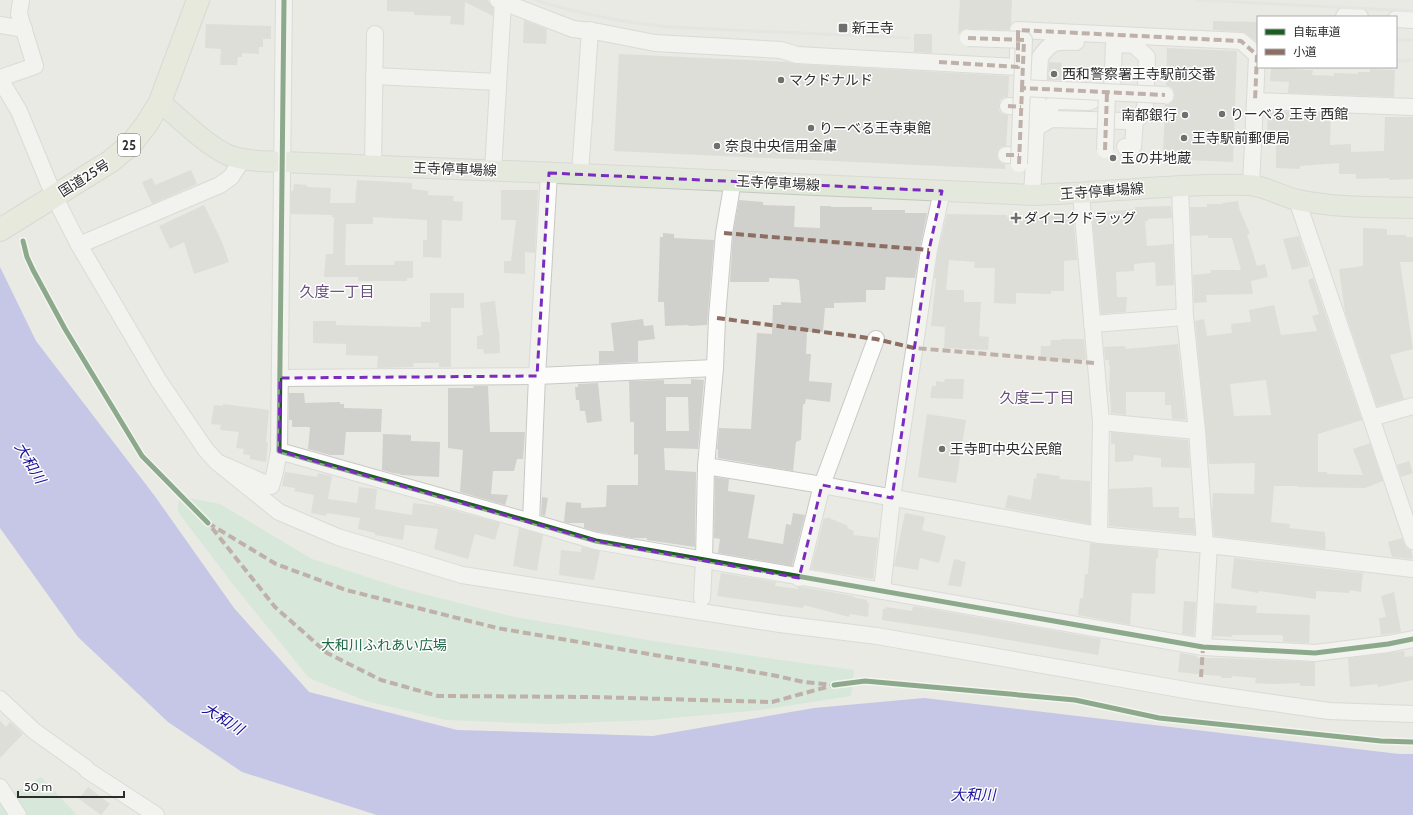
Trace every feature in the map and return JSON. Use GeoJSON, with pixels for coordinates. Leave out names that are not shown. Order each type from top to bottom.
{"type":"FeatureCollection","features":[{"type":"Feature","properties":{"kind":"highway","name":"国道25号"},"geometry":{"type":"LineString","coordinates":[[0,230],[111,161],[131,144],[146,125],[160,102],[198,0]]}},
{"type":"Feature","properties":{"kind":"main road","name":"王寺停車場線"},"geometry":{"type":"LineString","coordinates":[[160,102],[214,147],[242,160],[1032,195],[1081,194],[1180,186],[1251,185],[1297,200],[1345,206],[1413,208]]}},
{"type":"Feature","properties":{"kind":"street"},"geometry":{"type":"LineString","coordinates":[[21,0],[19,14],[35,66],[0,79],[19,111],[49,200],[79,245],[159,381],[206,450],[218,462],[279,512],[338,537],[462,575],[780,624],[877,636],[1197,692],[1329,711],[1413,714]]}},
{"type":"Feature","properties":{"kind":"street"},"geometry":{"type":"LineString","coordinates":[[218,462],[271,486],[279,451],[284,0]]}},
{"type":"Feature","properties":{"kind":"street"},"geometry":{"type":"LineString","coordinates":[[493,171],[498,82],[500,1],[573,29],[590,30],[649,42],[781,50],[797,55],[1018,67],[1018,30],[1241,41],[1257,55],[1251,185]]}},
{"type":"Feature","properties":{"kind":"street"},"geometry":{"type":"LineString","coordinates":[[1397,19],[1413,20]]}},
{"type":"Feature","properties":{"kind":"street"},"geometry":{"type":"LineString","coordinates":[[0,25],[24,28]]}},
{"type":"Feature","properties":{"kind":"street"},"geometry":{"type":"LineString","coordinates":[[580,174],[590,30]]}},
{"type":"Feature","properties":{"kind":"street"},"geometry":{"type":"LineString","coordinates":[[372,166],[375,34]]}},
{"type":"Feature","properties":{"kind":"street"},"geometry":{"type":"LineString","coordinates":[[968,38],[1024,40],[1022,88],[1015,107],[1015,158]]}},
{"type":"Feature","properties":{"kind":"street"},"geometry":{"type":"LineString","coordinates":[[1032,195],[1040,57],[1046,48],[1057,41],[1134,45],[1147,57],[1145,108],[1140,117],[1127,121],[1051,119],[1036,128]]}},
{"type":"Feature","properties":{"kind":"street"},"geometry":{"type":"LineString","coordinates":[[1036,128],[1055,101],[1089,102],[1112,90],[1114,44]]}},
{"type":"Feature","properties":{"kind":"street"},"geometry":{"type":"LineString","coordinates":[[374,76],[498,82]]}},
{"type":"Feature","properties":{"kind":"street"},"geometry":{"type":"LineString","coordinates":[[1022,88],[1165,95]]}},
{"type":"Feature","properties":{"kind":"street"},"geometry":{"type":"LineString","coordinates":[[1105,150],[1107,92]]}},
{"type":"Feature","properties":{"kind":"street"},"geometry":{"type":"LineString","coordinates":[[1255,100],[1413,107]]}},
{"type":"Feature","properties":{"kind":"street"},"geometry":{"type":"LineString","coordinates":[[1125,147],[1133,148],[1135,118]]}},
{"type":"Feature","properties":{"kind":"street"},"geometry":{"type":"LineString","coordinates":[[79,245],[220,185],[231,177],[242,160]]}},
{"type":"Feature","properties":{"kind":"street"},"geometry":{"type":"LineString","coordinates":[[531,522],[537,376],[549,173]]}},
{"type":"Feature","properties":{"kind":"street"},"geometry":{"type":"LineString","coordinates":[[702,598],[706,466],[715,368],[717,318],[724,233],[733,181]]}},
{"type":"Feature","properties":{"kind":"street"},"geometry":{"type":"LineString","coordinates":[[1180,186],[1185,317],[1207,545],[1202,647]]}},
{"type":"Feature","properties":{"kind":"street"},"geometry":{"type":"LineString","coordinates":[[882,591],[892,498],[928,250],[942,191]]}},
{"type":"Feature","properties":{"kind":"street"},"geometry":{"type":"LineString","coordinates":[[1081,194],[1101,422],[1099,536]]}},
{"type":"Feature","properties":{"kind":"street"},"geometry":{"type":"LineString","coordinates":[[1297,200],[1371,418],[1410,524],[1413,541]]}},
{"type":"Feature","properties":{"kind":"street"},"geometry":{"type":"LineString","coordinates":[[1092,324],[1185,317]]}},
{"type":"Feature","properties":{"kind":"street"},"geometry":{"type":"LineString","coordinates":[[799,578],[822,485],[876,339]]}},
{"type":"Feature","properties":{"kind":"street"},"geometry":{"type":"LineString","coordinates":[[280,378],[537,376],[715,368]]}},
{"type":"Feature","properties":{"kind":"street"},"geometry":{"type":"LineString","coordinates":[[1371,418],[1413,406]]}},
{"type":"Feature","properties":{"kind":"street"},"geometry":{"type":"LineString","coordinates":[[1101,422],[1197,431]]}},
{"type":"Feature","properties":{"kind":"street"},"geometry":{"type":"LineString","coordinates":[[279,451],[531,522],[596,542],[1202,647],[1315,653],[1388,644],[1413,639]]}},
{"type":"Feature","properties":{"kind":"street"},"geometry":{"type":"LineString","coordinates":[[706,466],[822,485],[1099,536],[1207,545],[1413,569]]}},
{"type":"Feature","properties":{"kind":"street"},"geometry":{"type":"LineString","coordinates":[[0,699],[34,731],[87,770],[156,815]]}},
{"type":"Feature","properties":{"kind":"street"},"geometry":{"type":"LineString","coordinates":[[0,787],[18,815]]}},
{"type":"Feature","properties":{"kind":"highlighted area"},"geometry":{"type":"Polygon","coordinates":[[[549,173],[942,191],[929,250],[892,498],[822,485],[799,578],[596,541],[279,451],[280,378],[537,376],[549,173]]]}},
{"type":"Feature","properties":{"kind":"green space","name":"大和川ふれあい広場"},"geometry":{"type":"Polygon","coordinates":[[[179,496],[220,504],[312,559],[404,589],[510,616],[653,641],[854,670],[851,696],[761,710],[651,720],[550,724],[446,720],[366,701],[309,678],[235,587],[178,512],[179,496]]]}},
{"type":"Feature","properties":{"kind":"green space"},"geometry":{"type":"Polygon","coordinates":[[[41,777],[77,815],[0,815],[0,801],[41,777]]]}},
{"type":"Feature","properties":{"kind":"water","name":"大和川"},"geometry":{"type":"Polygon","coordinates":[[[0,267],[36,341],[154,495],[234,608],[309,692],[457,730],[653,736],[814,708],[924,698],[1399,754],[1413,754],[1413,815],[377,815],[242,772],[168,722],[78,637],[0,528],[0,267]]]}},
{"type":"Feature","properties":{"kind":"building"},"geometry":{"type":"Polygon","coordinates":[[[387,0],[487,0],[493,8],[493,16],[465,2],[464,25],[450,24],[451,16],[414,15],[414,12],[387,11],[387,0]]]}},
{"type":"Feature","properties":{"kind":"building"},"geometry":{"type":"Polygon","coordinates":[[[960,0],[1012,0],[1011,24],[1009,30],[968,29],[963,30],[958,35],[960,0]]]}},
{"type":"Feature","properties":{"kind":"building"},"geometry":{"type":"Polygon","coordinates":[[[524,20],[547,29],[546,44],[523,43],[524,20]]]}},
{"type":"Feature","properties":{"kind":"building"},"geometry":{"type":"Polygon","coordinates":[[[1213,21],[1257,22],[1257,42],[1242,32],[1213,30],[1213,21]]]}},
{"type":"Feature","properties":{"kind":"building"},"geometry":{"type":"Polygon","coordinates":[[[206,24],[271,26],[271,39],[263,39],[263,47],[259,47],[259,54],[242,53],[242,57],[238,57],[237,65],[220,65],[221,49],[205,48],[206,24]]]}},
{"type":"Feature","properties":{"kind":"building"},"geometry":{"type":"Polygon","coordinates":[[[914,34],[932,34],[932,53],[914,52],[914,34]]]}},
{"type":"Feature","properties":{"kind":"building","name":"りーべる 王寺 西館"},"geometry":{"type":"Polygon","coordinates":[[[1167,48],[1237,51],[1233,162],[1163,159],[1165,104],[1169,104],[1173,100],[1174,95],[1173,90],[1166,86],[1167,48]]]}},
{"type":"Feature","properties":{"kind":"building","name":"りーべる王寺東館"},"geometry":{"type":"Polygon","coordinates":[[[619,54],[788,62],[796,64],[1009,76],[1008,97],[1004,97],[1000,100],[999,106],[999,110],[1002,114],[1008,115],[1006,146],[1001,147],[997,155],[998,160],[1005,164],[1005,169],[614,151],[619,54]]]}},
{"type":"Feature","properties":{"kind":"building","name":"西和警察署王寺駅前交番"},"geometry":{"type":"Polygon","coordinates":[[[1049,62],[1062,63],[1061,80],[1048,80],[1049,62]]]}},
{"type":"Feature","properties":{"kind":"building"},"geometry":{"type":"Polygon","coordinates":[[[1271,68],[1313,70],[1312,75],[1334,76],[1334,73],[1358,74],[1358,72],[1370,72],[1370,69],[1395,70],[1394,97],[1288,93],[1289,82],[1270,81],[1271,68]]]}},
{"type":"Feature","properties":{"kind":"building"},"geometry":{"type":"Polygon","coordinates":[[[1268,111],[1331,113],[1330,145],[1351,144],[1351,152],[1384,151],[1385,117],[1413,117],[1413,179],[1356,179],[1356,174],[1339,174],[1339,163],[1300,166],[1300,169],[1276,168],[1276,137],[1267,136],[1268,111]]]}},
{"type":"Feature","properties":{"kind":"building"},"geometry":{"type":"Polygon","coordinates":[[[191,170],[197,184],[152,204],[142,182],[152,178],[155,185],[191,170]]]}},
{"type":"Feature","properties":{"kind":"building"},"geometry":{"type":"Polygon","coordinates":[[[357,180],[412,183],[412,189],[428,191],[428,195],[454,196],[453,201],[463,202],[462,221],[442,220],[441,258],[423,257],[423,240],[427,240],[427,220],[373,217],[373,224],[346,224],[345,265],[394,265],[395,261],[413,261],[413,278],[407,278],[407,281],[358,281],[358,277],[324,277],[326,254],[333,254],[334,217],[332,217],[332,215],[291,214],[291,191],[293,191],[294,184],[307,185],[307,187],[331,188],[330,203],[355,203],[357,180]]]}},
{"type":"Feature","properties":{"kind":"building"},"geometry":{"type":"Polygon","coordinates":[[[501,190],[538,190],[535,253],[525,252],[525,274],[504,273],[504,261],[511,261],[516,220],[501,220],[501,190]]]}},
{"type":"Feature","properties":{"kind":"building"},"geometry":{"type":"Polygon","coordinates":[[[739,200],[763,202],[763,205],[795,206],[794,227],[820,228],[820,206],[872,207],[872,210],[905,210],[905,213],[927,213],[915,278],[886,277],[885,290],[866,290],[866,302],[834,303],[834,308],[825,308],[823,332],[807,332],[806,354],[811,354],[809,381],[832,383],[830,402],[806,399],[805,404],[803,404],[801,440],[796,442],[793,471],[718,458],[717,449],[719,428],[751,429],[757,333],[772,334],[773,305],[781,305],[781,302],[801,303],[799,280],[797,279],[769,278],[769,282],[730,282],[733,234],[739,200]]]}},
{"type":"Feature","properties":{"kind":"building"},"geometry":{"type":"Polygon","coordinates":[[[1238,201],[1239,208],[1250,234],[1247,234],[1257,266],[1265,264],[1268,277],[1251,281],[1253,294],[1206,295],[1207,302],[1194,303],[1193,275],[1211,273],[1210,270],[1241,270],[1232,238],[1208,238],[1208,235],[1191,236],[1190,207],[1207,207],[1207,204],[1222,204],[1238,201]]]}},
{"type":"Feature","properties":{"kind":"building"},"geometry":{"type":"Polygon","coordinates":[[[204,205],[222,242],[229,262],[194,274],[184,242],[170,249],[159,226],[204,205]]]}},
{"type":"Feature","properties":{"kind":"building"},"geometry":{"type":"Polygon","coordinates":[[[1171,206],[1172,218],[1148,219],[1148,221],[1145,221],[1147,246],[1173,244],[1174,285],[1156,286],[1155,262],[1134,264],[1134,271],[1116,272],[1117,297],[1127,297],[1126,312],[1101,314],[1092,216],[1102,215],[1102,212],[1135,209],[1135,207],[1171,206]]]}},
{"type":"Feature","properties":{"kind":"building"},"geometry":{"type":"Polygon","coordinates":[[[947,214],[1007,215],[1007,217],[1073,215],[1077,260],[1064,261],[1064,291],[1051,291],[1051,294],[1016,293],[1016,304],[994,303],[995,268],[974,268],[975,262],[949,260],[946,290],[964,290],[964,302],[981,302],[979,336],[989,337],[988,350],[944,348],[945,327],[931,326],[936,279],[934,278],[938,252],[947,214]]]}},
{"type":"Feature","properties":{"kind":"building"},"geometry":{"type":"Polygon","coordinates":[[[1363,228],[1387,229],[1387,235],[1406,235],[1406,237],[1413,237],[1413,262],[1400,262],[1413,349],[1390,355],[1404,399],[1377,406],[1345,312],[1339,269],[1363,266],[1363,228]]]}},
{"type":"Feature","properties":{"kind":"building"},"geometry":{"type":"Polygon","coordinates":[[[663,233],[674,234],[674,238],[714,240],[707,325],[665,326],[664,302],[658,302],[660,237],[663,237],[663,233]]]}},
{"type":"Feature","properties":{"kind":"building"},"geometry":{"type":"Polygon","coordinates":[[[1299,236],[1309,266],[1292,270],[1283,239],[1299,236]]]}},
{"type":"Feature","properties":{"kind":"building"},"geometry":{"type":"Polygon","coordinates":[[[1313,278],[1362,420],[1318,434],[1318,472],[1327,472],[1327,474],[1363,475],[1353,449],[1370,443],[1383,481],[1365,488],[1274,486],[1271,522],[1290,524],[1289,528],[1325,532],[1325,549],[1214,536],[1212,514],[1213,493],[1254,494],[1255,463],[1209,464],[1195,321],[1204,319],[1207,336],[1232,333],[1231,324],[1251,322],[1249,310],[1274,305],[1281,335],[1317,331],[1312,316],[1319,314],[1308,280],[1313,278]],[[1266,380],[1230,384],[1234,416],[1271,415],[1266,380]]]}},
{"type":"Feature","properties":{"kind":"building"},"geometry":{"type":"Polygon","coordinates":[[[430,293],[464,293],[464,308],[451,308],[451,367],[439,367],[439,363],[414,363],[413,367],[377,368],[378,356],[346,355],[346,344],[313,343],[313,321],[336,321],[336,325],[421,327],[421,322],[430,322],[430,293]]]}},
{"type":"Feature","properties":{"kind":"building"},"geometry":{"type":"Polygon","coordinates":[[[495,301],[499,329],[500,353],[484,354],[483,349],[477,349],[477,336],[483,335],[480,303],[495,301]]]}},
{"type":"Feature","properties":{"kind":"building"},"geometry":{"type":"Polygon","coordinates":[[[643,319],[644,326],[653,325],[655,339],[638,341],[638,362],[599,364],[599,351],[614,351],[611,323],[643,319]]]}},
{"type":"Feature","properties":{"kind":"building"},"geometry":{"type":"Polygon","coordinates":[[[1084,339],[1086,360],[1040,361],[1041,346],[1050,346],[1051,340],[1084,339]]]}},
{"type":"Feature","properties":{"kind":"building"},"geometry":{"type":"Polygon","coordinates":[[[1178,344],[1186,420],[1172,419],[1171,405],[1165,405],[1165,392],[1126,392],[1126,415],[1111,413],[1109,392],[1110,365],[1109,360],[1105,360],[1104,347],[1125,346],[1126,349],[1178,344]]]}},
{"type":"Feature","properties":{"kind":"building"},"geometry":{"type":"Polygon","coordinates":[[[691,379],[704,380],[698,449],[664,448],[665,470],[696,472],[695,547],[647,540],[647,538],[632,538],[598,532],[584,528],[584,523],[564,522],[566,502],[581,503],[581,508],[605,507],[607,485],[638,485],[638,454],[634,455],[634,422],[630,422],[629,381],[664,380],[664,384],[691,384],[691,379]],[[666,397],[666,431],[689,431],[688,397],[666,397]]]}},
{"type":"Feature","properties":{"kind":"building"},"geometry":{"type":"Polygon","coordinates":[[[945,379],[964,379],[963,399],[930,398],[932,386],[936,386],[936,381],[944,382],[945,379]]]}},
{"type":"Feature","properties":{"kind":"building"},"geometry":{"type":"Polygon","coordinates":[[[598,383],[602,421],[587,423],[585,411],[580,411],[579,400],[576,400],[575,387],[578,387],[578,384],[598,383]]]}},
{"type":"Feature","properties":{"kind":"building"},"geometry":{"type":"Polygon","coordinates":[[[473,386],[488,386],[490,432],[525,432],[523,459],[517,459],[514,471],[493,471],[491,494],[508,495],[505,505],[460,492],[463,450],[448,448],[448,388],[474,388],[473,386]]]}},
{"type":"Feature","properties":{"kind":"building"},"geometry":{"type":"Polygon","coordinates":[[[289,393],[304,393],[305,403],[340,402],[340,404],[344,404],[344,408],[382,409],[381,432],[346,432],[344,455],[330,455],[308,449],[310,428],[292,427],[292,420],[289,420],[289,393]]]}},
{"type":"Feature","properties":{"kind":"building"},"geometry":{"type":"Polygon","coordinates":[[[223,404],[269,410],[266,462],[250,459],[250,455],[243,454],[244,449],[236,448],[239,432],[220,430],[221,425],[211,424],[214,405],[223,406],[223,404]]]}},
{"type":"Feature","properties":{"kind":"building","name":"王寺町中央公民館"},"geometry":{"type":"Polygon","coordinates":[[[927,414],[966,420],[956,483],[918,477],[927,414]]]}},
{"type":"Feature","properties":{"kind":"building"},"geometry":{"type":"Polygon","coordinates":[[[1111,432],[1188,440],[1190,468],[1161,467],[1161,458],[1134,455],[1133,461],[1115,462],[1115,444],[1111,444],[1111,432]]]}},
{"type":"Feature","properties":{"kind":"building"},"geometry":{"type":"Polygon","coordinates":[[[383,434],[411,435],[411,441],[440,442],[439,477],[401,475],[382,470],[383,434]]]}},
{"type":"Feature","properties":{"kind":"building"},"geometry":{"type":"Polygon","coordinates":[[[1409,461],[1413,473],[1401,477],[1397,465],[1409,461]]]}},
{"type":"Feature","properties":{"kind":"building"},"geometry":{"type":"Polygon","coordinates":[[[285,472],[317,477],[318,473],[332,476],[328,499],[357,503],[359,487],[377,489],[375,509],[412,515],[413,503],[438,506],[500,523],[495,540],[475,534],[468,559],[434,549],[438,529],[405,525],[403,540],[375,535],[375,533],[358,529],[360,518],[327,513],[326,516],[311,513],[314,495],[294,491],[295,488],[282,486],[285,472]]]}},
{"type":"Feature","properties":{"kind":"building"},"geometry":{"type":"Polygon","coordinates":[[[1037,473],[1060,476],[1059,479],[1090,481],[1090,524],[1005,508],[1008,495],[1031,500],[1034,478],[1036,479],[1037,473]]]}},
{"type":"Feature","properties":{"kind":"building"},"geometry":{"type":"Polygon","coordinates":[[[715,477],[729,479],[728,491],[755,495],[748,538],[783,544],[786,524],[791,525],[793,513],[805,515],[792,566],[718,553],[720,539],[714,538],[715,477]]]}},
{"type":"Feature","properties":{"kind":"building"},"geometry":{"type":"Polygon","coordinates":[[[1152,487],[1153,507],[1179,507],[1179,518],[1194,518],[1195,534],[1109,526],[1109,489],[1152,487]]]}},
{"type":"Feature","properties":{"kind":"building"},"geometry":{"type":"Polygon","coordinates":[[[542,497],[548,498],[545,516],[541,515],[542,497]]]}},
{"type":"Feature","properties":{"kind":"building"},"geometry":{"type":"Polygon","coordinates":[[[905,513],[925,517],[922,530],[946,536],[939,563],[920,558],[918,570],[894,566],[905,513]]]}},
{"type":"Feature","properties":{"kind":"building"},"geometry":{"type":"Polygon","coordinates":[[[827,517],[848,526],[847,528],[854,531],[853,535],[878,538],[873,579],[811,569],[824,518],[826,519],[827,517]]]}},
{"type":"Feature","properties":{"kind":"building"},"geometry":{"type":"Polygon","coordinates":[[[519,528],[543,535],[537,571],[513,566],[519,528]]]}},
{"type":"Feature","properties":{"kind":"building"},"geometry":{"type":"Polygon","coordinates":[[[1402,538],[1406,548],[1411,550],[1413,559],[1392,557],[1388,542],[1402,538]]]}},
{"type":"Feature","properties":{"kind":"building"},"geometry":{"type":"Polygon","coordinates":[[[1090,543],[1158,550],[1158,558],[1156,558],[1155,594],[1132,593],[1130,625],[1078,615],[1080,598],[1083,598],[1085,574],[1088,574],[1090,543]]]}},
{"type":"Feature","properties":{"kind":"building"},"geometry":{"type":"Polygon","coordinates":[[[582,547],[600,551],[594,580],[559,575],[561,550],[581,552],[582,547]]]}},
{"type":"Feature","properties":{"kind":"building"},"geometry":{"type":"Polygon","coordinates":[[[1234,558],[1363,573],[1361,592],[1350,590],[1349,593],[1316,591],[1316,599],[1259,591],[1258,593],[1231,588],[1234,558]]]}},
{"type":"Feature","properties":{"kind":"building"},"geometry":{"type":"Polygon","coordinates":[[[954,559],[966,562],[961,587],[948,585],[954,559]]]}},
{"type":"Feature","properties":{"kind":"building"},"geometry":{"type":"Polygon","coordinates":[[[721,573],[776,582],[775,586],[798,589],[798,587],[802,587],[867,600],[867,603],[869,603],[868,617],[850,614],[849,617],[804,605],[803,608],[717,596],[721,573]]]}},
{"type":"Feature","properties":{"kind":"building"},"geometry":{"type":"Polygon","coordinates":[[[1394,592],[1401,632],[1381,635],[1379,618],[1386,617],[1381,596],[1394,592]]]}},
{"type":"Feature","properties":{"kind":"building"},"geometry":{"type":"Polygon","coordinates":[[[1184,601],[1196,602],[1194,636],[1182,634],[1184,601]]]}},
{"type":"Feature","properties":{"kind":"building"},"geometry":{"type":"Polygon","coordinates":[[[1215,603],[1257,606],[1256,613],[1310,615],[1309,643],[1283,642],[1283,636],[1280,635],[1232,635],[1232,637],[1213,636],[1215,603]]]}},
{"type":"Feature","properties":{"kind":"building"},"geometry":{"type":"Polygon","coordinates":[[[913,606],[1101,639],[1098,655],[882,620],[883,609],[886,607],[912,611],[913,606]]]}},
{"type":"Feature","properties":{"kind":"building"},"geometry":{"type":"Polygon","coordinates":[[[1404,651],[1405,657],[1413,656],[1413,680],[1378,687],[1377,684],[1350,687],[1348,658],[1404,651]]]}},
{"type":"Feature","properties":{"kind":"building"},"geometry":{"type":"Polygon","coordinates":[[[1180,653],[1197,656],[1197,658],[1315,662],[1315,686],[1300,686],[1300,683],[1255,683],[1256,678],[1232,676],[1232,678],[1221,678],[1221,676],[1178,672],[1180,653]]]}},
{"type":"Feature","properties":{"kind":"building"},"geometry":{"type":"Polygon","coordinates":[[[0,721],[6,727],[10,722],[23,734],[0,758],[0,721]]]}},
{"type":"Feature","properties":{"kind":"building"},"geometry":{"type":"Polygon","coordinates":[[[88,787],[110,804],[101,815],[79,799],[88,787]]]}},
{"type":"Feature","properties":{"kind":"railway"},"geometry":{"type":"LineString","coordinates":[[536,0],[601,17],[668,27],[909,38]]}},
{"type":"Feature","properties":{"kind":"railway"},"geometry":{"type":"LineString","coordinates":[[1198,0],[1413,11]]}},
{"type":"Feature","properties":{"kind":"railway"},"geometry":{"type":"LineString","coordinates":[[1397,40],[1413,40]]}},
{"type":"Feature","properties":{"kind":"railway"},"geometry":{"type":"LineString","coordinates":[[1397,61],[1413,60]]}},
{"type":"Feature","properties":{"kind":"marked path"},"geometry":{"type":"LineString","coordinates":[[939,62],[1018,67],[1018,30],[1241,41],[1257,55],[1255,101]]}},
{"type":"Feature","properties":{"kind":"marked path"},"geometry":{"type":"LineString","coordinates":[[968,38],[1024,40],[1022,88]]}},
{"type":"Feature","properties":{"kind":"marked path"},"geometry":{"type":"LineString","coordinates":[[1019,164],[1022,88],[1165,95]]}},
{"type":"Feature","properties":{"kind":"marked path"},"geometry":{"type":"LineString","coordinates":[[1105,150],[1107,93]]}},
{"type":"Feature","properties":{"kind":"marked path"},"geometry":{"type":"LineString","coordinates":[[1008,106],[1021,107]]}},
{"type":"Feature","properties":{"kind":"marked path"},"geometry":{"type":"LineString","coordinates":[[1006,155],[1019,155]]}},
{"type":"Feature","properties":{"kind":"marked path"},"geometry":{"type":"LineString","coordinates":[[724,233],[929,250]]}},
{"type":"Feature","properties":{"kind":"marked path"},"geometry":{"type":"LineString","coordinates":[[717,318],[876,339],[914,348],[1095,363]]}},
{"type":"Feature","properties":{"kind":"marked path"},"geometry":{"type":"LineString","coordinates":[[208,523],[276,564],[346,590],[497,628],[772,675],[804,682],[834,685],[772,702],[593,697],[438,696],[381,680],[327,653],[275,607],[208,523]]}},
{"type":"Feature","properties":{"kind":"marked path"},"geometry":{"type":"LineString","coordinates":[[1201,677],[1203,647]]}},
{"type":"Feature","properties":{"kind":"cycle path"},"geometry":{"type":"LineString","coordinates":[[284,0],[279,451],[596,541],[1203,647],[1315,653],[1388,644],[1413,639]]}},
{"type":"Feature","properties":{"kind":"cycle path"},"geometry":{"type":"LineString","coordinates":[[23,241],[27,257],[33,270],[65,329],[142,456],[208,523]]}},
{"type":"Feature","properties":{"kind":"cycle path"},"geometry":{"type":"LineString","coordinates":[[834,685],[865,681],[1075,700],[1159,718],[1381,741],[1413,742]]}},
{"type":"Feature","properties":{"kind":"place","name":"新王寺"},"geometry":{"type":"Point","coordinates":[843,28]}},
{"type":"Feature","properties":{"kind":"place","name":"西和警察署王寺駅前交番"},"geometry":{"type":"Point","coordinates":[1054,74]}},
{"type":"Feature","properties":{"kind":"place","name":"マクドナルド"},"geometry":{"type":"Point","coordinates":[781,80]}},
{"type":"Feature","properties":{"kind":"place","name":"りーべる 王寺 西館"},"geometry":{"type":"Point","coordinates":[1222,114]}},
{"type":"Feature","properties":{"kind":"place","name":"南都銀行"},"geometry":{"type":"Point","coordinates":[1185,115]}},
{"type":"Feature","properties":{"kind":"place","name":"りーべる王寺東館"},"geometry":{"type":"Point","coordinates":[811,128]}},
{"type":"Feature","properties":{"kind":"place","name":"王寺駅前郵便局"},"geometry":{"type":"Point","coordinates":[1184,138]}},
{"type":"Feature","properties":{"kind":"place","name":"奈良中央信用金庫"},"geometry":{"type":"Point","coordinates":[717,146]}},
{"type":"Feature","properties":{"kind":"place","name":"玉の井地蔵"},"geometry":{"type":"Point","coordinates":[1113,158]}},
{"type":"Feature","properties":{"kind":"place","name":"ダイコクドラッグ"},"geometry":{"type":"Point","coordinates":[1016,218]}},
{"type":"Feature","properties":{"kind":"place","name":"王寺町中央公民館"},"geometry":{"type":"Point","coordinates":[942,449]}},
{"type":"Feature","properties":{"kind":"district","name":"久度一丁目"},"geometry":{"type":"Point","coordinates":[337,292]}},
{"type":"Feature","properties":{"kind":"district","name":"久度二丁目"},"geometry":{"type":"Point","coordinates":[1037,398]}}]}
